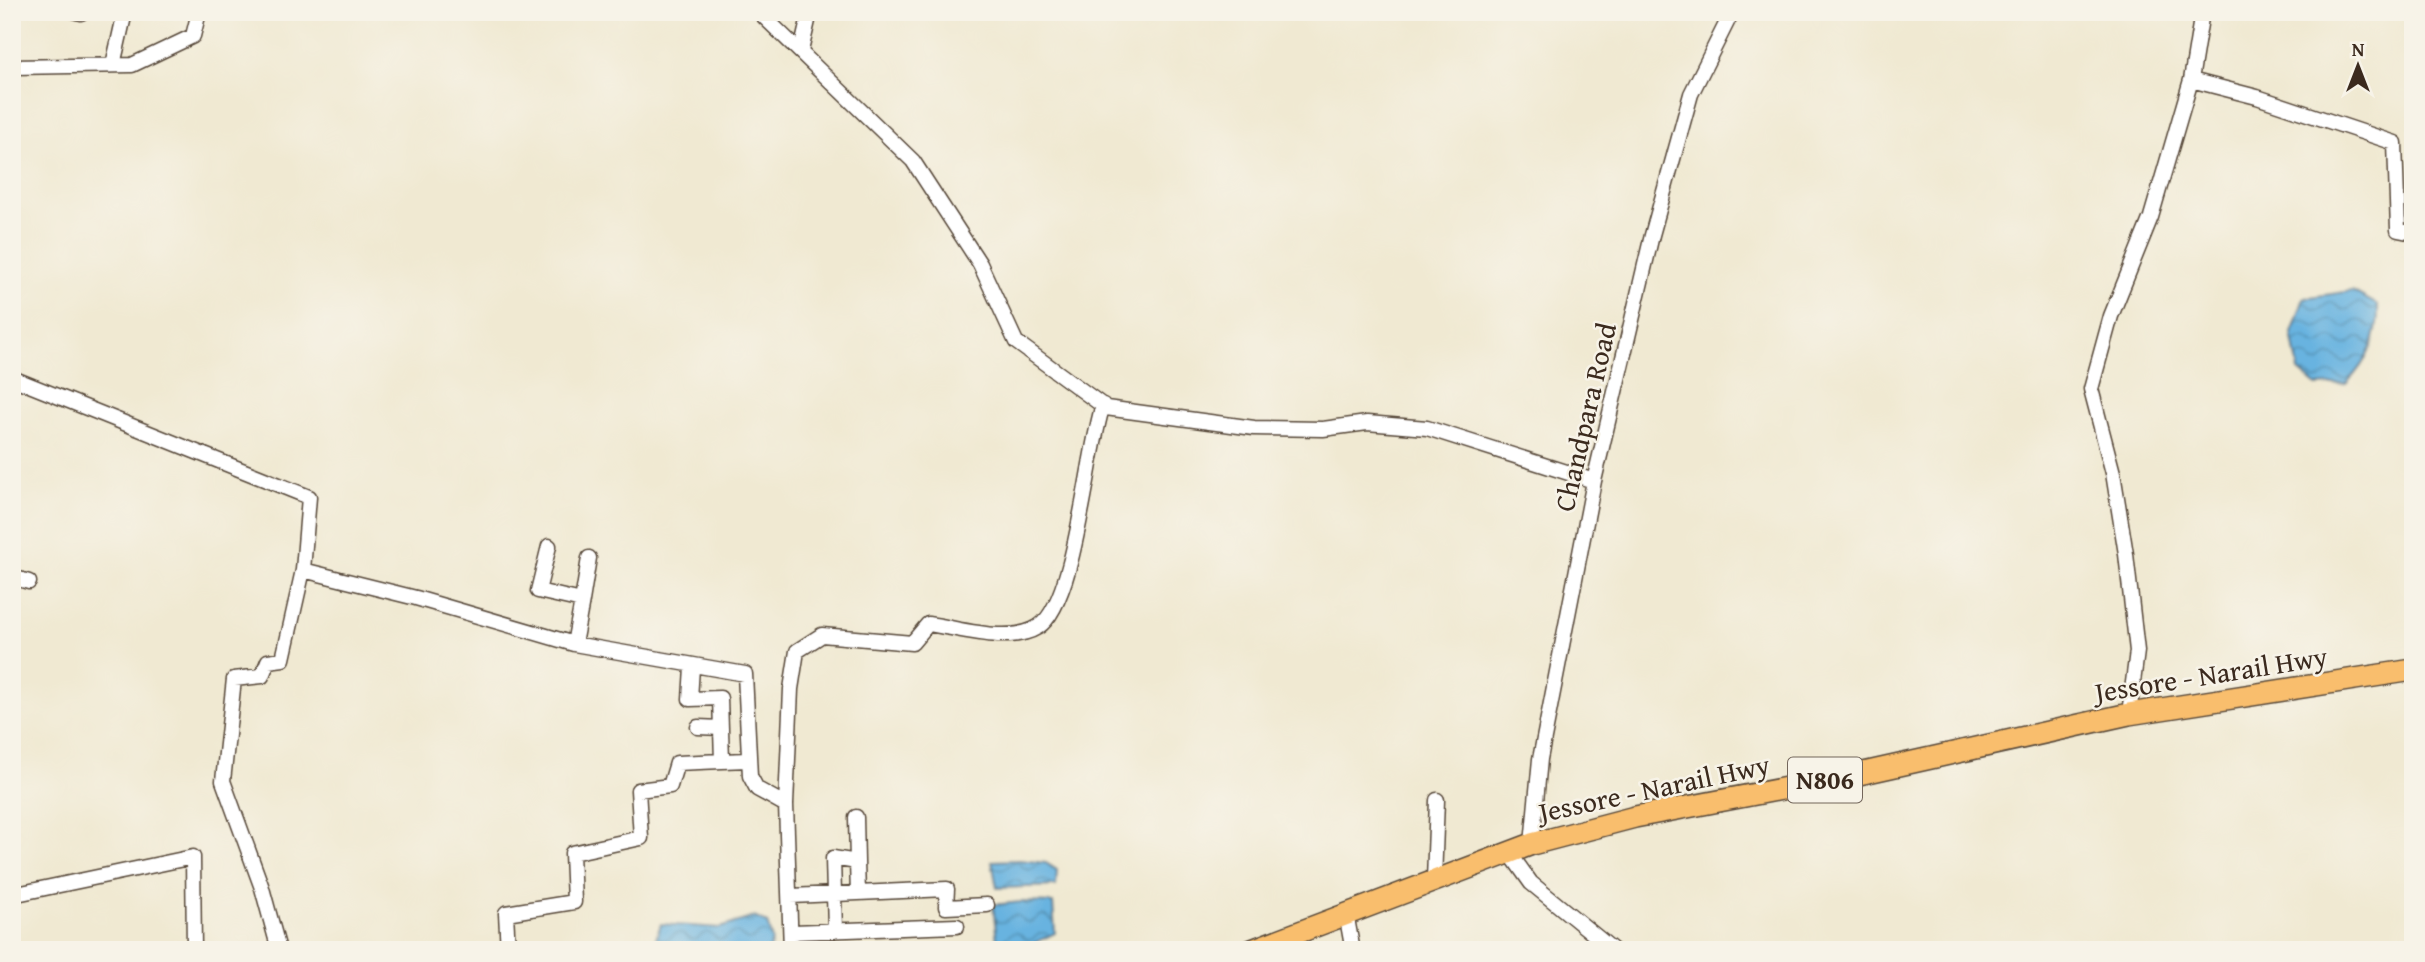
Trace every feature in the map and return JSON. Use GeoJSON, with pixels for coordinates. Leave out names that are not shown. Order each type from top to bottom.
{"type":"FeatureCollection","features":[{"type":"Feature","properties":{"kind":"highway","name":"Jessore - Narail Hwy"},"geometry":{"type":"LineString","coordinates":[[1252,950],[1532,844],[1635,817],[1850,776],[2129,714],[2413,670]]}},
{"type":"Feature","properties":{"kind":"street"},"geometry":{"type":"LineString","coordinates":[[113,65],[125,12]]}},
{"type":"Feature","properties":{"kind":"street"},"geometry":{"type":"LineString","coordinates":[[12,67],[132,65],[193,36],[199,12]]}},
{"type":"Feature","properties":{"kind":"street"},"geometry":{"type":"LineString","coordinates":[[759,12],[913,162],[981,264],[1016,342],[1103,405],[1254,428],[1323,429],[1367,423],[1404,424],[1427,428],[1594,481]]}},
{"type":"Feature","properties":{"kind":"street"},"geometry":{"type":"LineString","coordinates":[[801,51],[810,12]]}},
{"type":"Feature","properties":{"kind":"street","name":"Chandpara Road"},"geometry":{"type":"LineString","coordinates":[[1532,844],[1540,759],[1594,481],[1652,235],[1692,94],[1732,12]]}},
{"type":"Feature","properties":{"kind":"street"},"geometry":{"type":"LineString","coordinates":[[2129,714],[2137,651],[2126,554],[2113,472],[2091,389],[2111,316],[2151,217],[2191,80],[2202,12]]}},
{"type":"Feature","properties":{"kind":"street"},"geometry":{"type":"LineString","coordinates":[[2191,80],[2257,97],[2395,143],[2398,230],[2413,233]]}},
{"type":"Feature","properties":{"kind":"street"},"geometry":{"type":"LineString","coordinates":[[12,378],[309,498],[303,570],[283,659],[268,661],[262,676],[234,679],[223,781],[262,888],[279,950]]}},
{"type":"Feature","properties":{"kind":"street"},"geometry":{"type":"LineString","coordinates":[[792,950],[786,806],[791,689],[797,651],[822,635],[912,643],[928,624],[1006,635],[1037,628],[1053,612],[1074,542],[1103,405]]}},
{"type":"Feature","properties":{"kind":"street"},"geometry":{"type":"LineString","coordinates":[[549,546],[538,591],[582,601]]}},
{"type":"Feature","properties":{"kind":"street"},"geometry":{"type":"LineString","coordinates":[[574,644],[589,558]]}},
{"type":"Feature","properties":{"kind":"street"},"geometry":{"type":"LineString","coordinates":[[303,570],[416,598],[574,644],[745,674],[750,776],[757,789],[786,806]]}},
{"type":"Feature","properties":{"kind":"street"},"geometry":{"type":"LineString","coordinates":[[12,577],[29,582]]}},
{"type":"Feature","properties":{"kind":"street"},"geometry":{"type":"LineString","coordinates":[[692,667],[690,699],[720,698],[722,761]]}},
{"type":"Feature","properties":{"kind":"street"},"geometry":{"type":"LineString","coordinates":[[698,727],[721,728]]}},
{"type":"Feature","properties":{"kind":"street"},"geometry":{"type":"LineString","coordinates":[[508,950],[506,913],[574,902],[572,853],[641,838],[638,790],[670,786],[677,763],[748,760]]}},
{"type":"Feature","properties":{"kind":"street"},"geometry":{"type":"LineString","coordinates":[[1434,880],[1437,800]]}},
{"type":"Feature","properties":{"kind":"street"},"geometry":{"type":"LineString","coordinates":[[856,817],[858,893]]}},
{"type":"Feature","properties":{"kind":"street"},"geometry":{"type":"LineString","coordinates":[[1509,852],[1531,883],[1613,950]]}},
{"type":"Feature","properties":{"kind":"street"},"geometry":{"type":"LineString","coordinates":[[12,895],[193,857],[194,950]]}},
{"type":"Feature","properties":{"kind":"street"},"geometry":{"type":"LineString","coordinates":[[835,931],[833,859],[857,862]]}},
{"type":"Feature","properties":{"kind":"street"},"geometry":{"type":"LineString","coordinates":[[791,896],[947,889],[946,907],[987,905]]}},
{"type":"Feature","properties":{"kind":"street"},"geometry":{"type":"LineString","coordinates":[[1346,913],[1352,946]]}},
{"type":"Feature","properties":{"kind":"street"},"geometry":{"type":"LineString","coordinates":[[793,932],[957,926]]}},
{"type":"Feature","properties":{"kind":"water"},"geometry":{"type":"Polygon","coordinates":[[[2352,291],[2378,305],[2377,328],[2371,348],[2346,384],[2317,386],[2299,371],[2292,333],[2304,298],[2352,291]]]}},
{"type":"Feature","properties":{"kind":"water"},"geometry":{"type":"Polygon","coordinates":[[[992,861],[1046,863],[1057,870],[1056,886],[997,888],[992,861]]]}},
{"type":"Feature","properties":{"kind":"water"},"geometry":{"type":"Polygon","coordinates":[[[1053,903],[1055,933],[1020,950],[998,950],[993,905],[1053,903]]]}},
{"type":"Feature","properties":{"kind":"water"},"geometry":{"type":"Polygon","coordinates":[[[754,917],[767,923],[772,940],[769,950],[652,950],[661,924],[720,928],[754,917]]]}}]}
